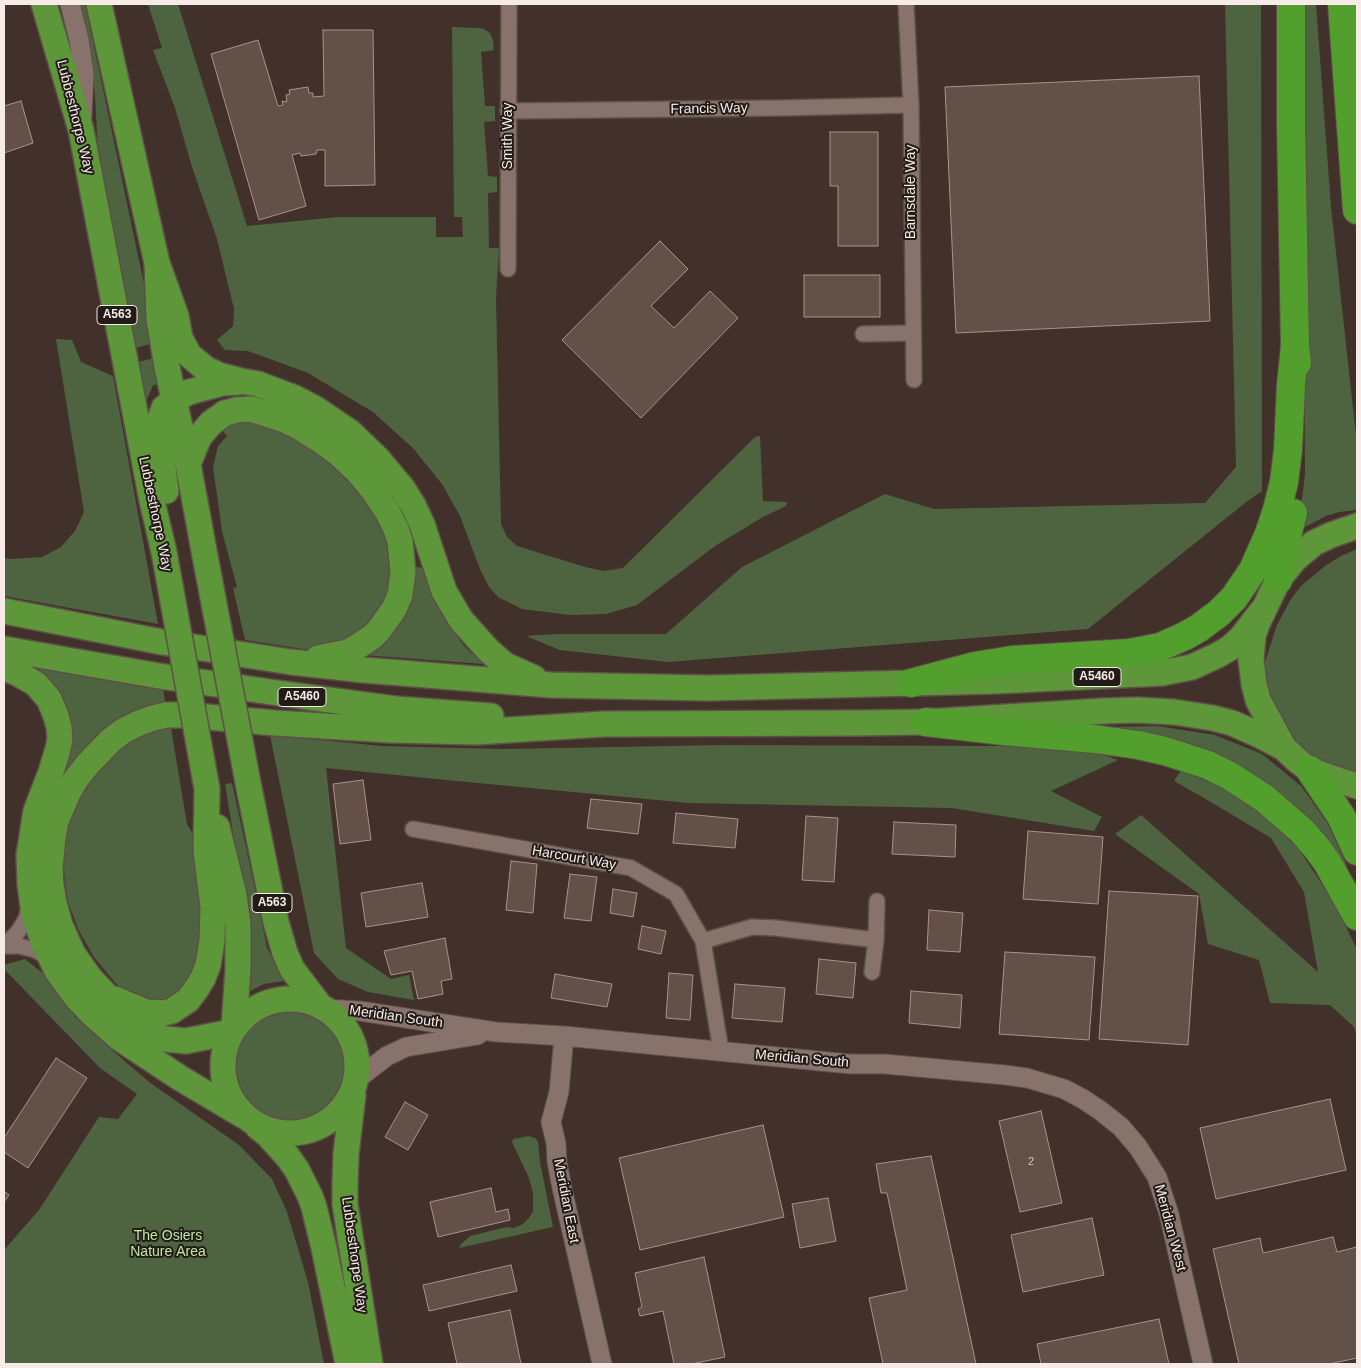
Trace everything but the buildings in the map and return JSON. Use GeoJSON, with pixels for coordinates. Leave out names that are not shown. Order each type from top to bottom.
{"type":"FeatureCollection","features":[{"type":"Feature","properties":{"kind":"highway","name":"Lubbesthorpe Way"},"geometry":{"type":"LineString","coordinates":[[44,4],[81,130],[152,501],[164,552],[206,789],[234,895],[238,926],[238,969],[233,1030]]}},
{"type":"Feature","properties":{"kind":"highway","name":"A563"},"geometry":{"type":"LineString","coordinates":[[99,4],[157,263],[176,316],[180,338],[189,355],[206,369],[219,375],[258,384],[295,398],[316,409],[350,432],[378,459],[403,489],[413,505],[422,524],[444,591],[461,620],[488,650],[506,665],[526,676],[550,685]]}},
{"type":"Feature","properties":{"kind":"highway"},"geometry":{"type":"LineString","coordinates":[[1278,580],[1300,475],[1300,384],[1295,346],[1291,4]]}},
{"type":"Feature","properties":{"kind":"highway"},"geometry":{"type":"LineString","coordinates":[[1342,4],[1357,210]]}},
{"type":"Feature","properties":{"kind":"highway","name":"A563"},"geometry":{"type":"LineString","coordinates":[[157,263],[158,318],[276,922],[285,953],[292,968],[323,1008]]}},
{"type":"Feature","properties":{"kind":"highway"},"geometry":{"type":"LineString","coordinates":[[911,683],[975,666],[1003,662],[1129,653],[1160,647],[1199,628],[1219,613],[1240,591],[1253,570],[1277,510],[1284,482],[1287,458],[1295,346]]}},
{"type":"Feature","properties":{"kind":"highway","name":"A563"},"geometry":{"type":"LineString","coordinates":[[164,552],[166,492],[159,436],[160,419],[164,408],[175,398],[189,392],[223,383],[241,381]]}},
{"type":"Feature","properties":{"kind":"highway"},"geometry":{"type":"LineString","coordinates":[[188,464],[199,437],[211,423],[226,413],[237,410],[258,411],[299,427],[339,454],[358,472],[387,510],[400,541],[403,572],[400,595],[389,617],[372,637],[348,652],[291,662]]}},
{"type":"Feature","properties":{"kind":"highway"},"geometry":{"type":"LineString","coordinates":[[1357,526],[1314,543],[1295,559],[1278,580],[1262,611],[1256,624],[1252,648],[1252,670],[1258,700],[1284,748],[1310,770],[1357,786]]}},
{"type":"Feature","properties":{"kind":"highway","name":"A5460"},"geometry":{"type":"LineString","coordinates":[[4,612],[136,638],[291,662],[364,670],[550,685],[709,688],[1093,678],[1170,672],[1205,662],[1230,648],[1251,627],[1262,611]]}},
{"type":"Feature","properties":{"kind":"highway","name":"A5460"},"geometry":{"type":"LineString","coordinates":[[4,649],[158,676],[396,709],[604,724],[926,722],[1138,710],[1174,712],[1213,718],[1232,723],[1284,748]]}},
{"type":"Feature","properties":{"kind":"highway"},"geometry":{"type":"LineString","coordinates":[[4,668],[36,684],[49,699],[59,726],[60,739],[57,754],[36,811],[30,841],[29,868],[32,899],[38,929],[57,971],[76,997],[91,1013],[118,1037],[180,1078],[247,1118],[266,1129],[275,1132],[294,1133],[312,1130],[335,1116],[347,1102],[357,1072],[356,1055],[352,1039],[338,1019],[323,1008],[312,1003],[293,999],[274,1001],[248,1013],[233,1030],[224,1049],[223,1058],[223,1076],[228,1094],[232,1102],[247,1118]]}},
{"type":"Feature","properties":{"kind":"highway"},"geometry":{"type":"LineString","coordinates":[[233,1030],[186,1041],[165,1039],[139,1028],[123,1016],[89,977],[73,954],[60,925],[50,886],[51,853],[56,821],[76,779],[110,741],[139,723],[166,715],[185,714],[275,723],[476,732],[604,724]]}},
{"type":"Feature","properties":{"kind":"highway"},"geometry":{"type":"LineString","coordinates":[[926,722],[1138,745],[1173,753],[1208,765],[1230,776],[1264,798],[1302,831],[1326,862],[1357,916]]}},
{"type":"Feature","properties":{"kind":"highway"},"geometry":{"type":"LineString","coordinates":[[1310,770],[1341,816],[1357,851]]}},
{"type":"Feature","properties":{"kind":"highway"},"geometry":{"type":"LineString","coordinates":[[106,995],[146,1012],[163,1013],[172,1011],[188,1000],[203,978],[208,965],[212,941],[213,908],[206,851],[206,789]]}},
{"type":"Feature","properties":{"kind":"highway","name":"Lubbesthorpe Way"},"geometry":{"type":"LineString","coordinates":[[355,1082],[346,1154],[345,1204],[370,1364]]}},
{"type":"Feature","properties":{"kind":"highway","name":"Lubbesthorpe Way"},"geometry":{"type":"LineString","coordinates":[[247,1118],[268,1135],[288,1157],[310,1196],[324,1248],[348,1364]]}},
{"type":"Feature","properties":{"kind":"street"},"geometry":{"type":"LineString","coordinates":[[70,4],[79,40],[84,73],[81,130]]}},
{"type":"Feature","properties":{"kind":"street","name":"Smith Way"},"geometry":{"type":"LineString","coordinates":[[508,269],[509,4]]}},
{"type":"Feature","properties":{"kind":"street","name":"Barnsdale Way"},"geometry":{"type":"LineString","coordinates":[[906,4],[911,104],[914,380]]}},
{"type":"Feature","properties":{"kind":"street","name":"Francis Way"},"geometry":{"type":"LineString","coordinates":[[508,112],[911,104]]}},
{"type":"Feature","properties":{"kind":"street"},"geometry":{"type":"LineString","coordinates":[[863,334],[912,333]]}},
{"type":"Feature","properties":{"kind":"street","name":"Harcourt Way"},"geometry":{"type":"LineString","coordinates":[[413,829],[631,868],[676,894],[702,941],[721,1051]]}},
{"type":"Feature","properties":{"kind":"street"},"geometry":{"type":"LineString","coordinates":[[32,899],[26,919],[18,932],[4,946],[19,946],[35,950],[52,959]]}},
{"type":"Feature","properties":{"kind":"street"},"geometry":{"type":"LineString","coordinates":[[872,972],[876,940],[877,900]]}},
{"type":"Feature","properties":{"kind":"street"},"geometry":{"type":"LineString","coordinates":[[702,941],[752,927],[776,928],[876,940]]}},
{"type":"Feature","properties":{"kind":"street","name":"Meridian South"},"geometry":{"type":"LineString","coordinates":[[323,1008],[360,1011],[496,1032],[564,1036],[850,1064],[885,1064],[1006,1074],[1064,1089],[1101,1110]]}},
{"type":"Feature","properties":{"kind":"street","name":"Meridian South"},"geometry":{"type":"LineString","coordinates":[[355,1082],[386,1056],[406,1047],[496,1032]]}},
{"type":"Feature","properties":{"kind":"street","name":"Meridian East"},"geometry":{"type":"LineString","coordinates":[[564,1036],[559,1092],[551,1122],[562,1188],[602,1364]]}},
{"type":"Feature","properties":{"kind":"street","name":"Meridian West"},"geometry":{"type":"LineString","coordinates":[[1101,1110],[1132,1138],[1157,1177],[1169,1214],[1203,1364]]}},
{"type":"Feature","properties":{"kind":"green space"},"geometry":{"type":"Polygon","coordinates":[[[78,4],[85,4],[144,284],[154,343],[128,350],[100,190],[95,95],[89,46],[78,4]]]}},
{"type":"Feature","properties":{"kind":"green space"},"geometry":{"type":"Polygon","coordinates":[[[148,4],[178,4],[247,226],[338,217],[436,217],[436,237],[463,237],[462,217],[454,217],[452,27],[478,28],[490,33],[494,50],[481,52],[485,106],[495,106],[495,121],[484,122],[488,176],[497,177],[497,192],[488,193],[489,248],[499,248],[496,299],[501,524],[507,537],[517,546],[604,571],[623,568],[755,437],[760,436],[763,501],[787,502],[786,506],[763,517],[715,546],[637,605],[606,614],[570,615],[522,609],[498,597],[489,587],[480,569],[460,516],[442,484],[416,451],[373,412],[308,373],[248,351],[225,350],[217,340],[233,326],[234,309],[217,239],[192,167],[175,108],[153,50],[162,48],[148,4]]]}},
{"type":"Feature","properties":{"kind":"green space"},"geometry":{"type":"Polygon","coordinates":[[[1225,4],[1261,4],[1262,491],[1088,629],[668,662],[560,650],[526,636],[555,634],[666,634],[742,567],[885,494],[934,509],[1205,503],[1236,467],[1225,4]]]}},
{"type":"Feature","properties":{"kind":"green space"},"geometry":{"type":"Polygon","coordinates":[[[1302,4],[1316,4],[1331,207],[1357,445],[1357,510],[1326,516],[1295,534],[1305,474],[1302,4]]]}},
{"type":"Feature","properties":{"kind":"green space"},"geometry":{"type":"Polygon","coordinates":[[[56,339],[72,340],[81,362],[113,376],[158,624],[4,596],[4,558],[42,557],[61,547],[75,531],[84,512],[56,339]]]}},
{"type":"Feature","properties":{"kind":"green space"},"geometry":{"type":"Polygon","coordinates":[[[158,357],[162,384],[153,385],[142,411],[134,363],[158,357]]]}},
{"type":"Feature","properties":{"kind":"green space"},"geometry":{"type":"Polygon","coordinates":[[[245,418],[286,429],[361,484],[397,557],[384,610],[351,640],[316,651],[245,640],[233,588],[237,587],[222,531],[213,467],[218,446],[227,436],[221,429],[227,424],[245,418]]]}},
{"type":"Feature","properties":{"kind":"green space"},"geometry":{"type":"Polygon","coordinates":[[[1357,549],[1357,778],[1316,762],[1292,741],[1269,700],[1263,668],[1277,625],[1291,599],[1301,586],[1325,566],[1357,549]]]}},
{"type":"Feature","properties":{"kind":"green space"},"geometry":{"type":"Polygon","coordinates":[[[410,566],[424,568],[445,617],[463,645],[484,664],[364,655],[410,566]]]}},
{"type":"Feature","properties":{"kind":"green space"},"geometry":{"type":"Polygon","coordinates":[[[31,666],[163,690],[166,705],[58,791],[69,753],[30,668],[31,666]]]}},
{"type":"Feature","properties":{"kind":"green space"},"geometry":{"type":"Polygon","coordinates":[[[170,722],[187,824],[193,834],[200,860],[205,944],[185,991],[173,1001],[139,1001],[120,988],[107,973],[94,957],[79,931],[68,902],[63,865],[67,831],[73,811],[83,789],[98,766],[129,738],[170,722]]]}},
{"type":"Feature","properties":{"kind":"green space"},"geometry":{"type":"Polygon","coordinates":[[[1157,726],[1215,735],[1262,754],[1301,786],[1328,824],[1348,868],[1308,820],[1176,741],[1106,727],[1157,726]]]}},
{"type":"Feature","properties":{"kind":"green space"},"geometry":{"type":"Polygon","coordinates":[[[270,735],[382,746],[504,749],[723,745],[1084,748],[1118,760],[1051,791],[1102,817],[1094,831],[952,808],[689,803],[326,768],[346,948],[391,979],[409,975],[414,1000],[368,992],[338,979],[314,953],[270,735]]]}},
{"type":"Feature","properties":{"kind":"green space"},"geometry":{"type":"Polygon","coordinates":[[[1182,769],[1246,800],[1298,848],[1337,907],[1357,950],[1357,1037],[1354,1027],[1330,1005],[1270,1003],[1259,960],[1208,944],[1199,894],[1115,834],[1141,815],[1318,972],[1304,892],[1271,838],[1174,781],[1182,769]]]}},
{"type":"Feature","properties":{"kind":"green space"},"geometry":{"type":"Polygon","coordinates":[[[232,783],[267,948],[284,981],[264,984],[246,993],[237,857],[225,784],[232,783]]]}},
{"type":"Feature","properties":{"kind":"green space","name":"The Osiers Nature Area"},"geometry":{"type":"Polygon","coordinates":[[[25,959],[45,975],[75,1017],[113,1051],[149,1082],[239,1145],[272,1179],[287,1212],[308,1282],[324,1364],[4,1364],[4,1250],[39,1210],[99,1117],[118,1119],[137,1094],[100,1068],[4,969],[4,965],[25,959]]]}},
{"type":"Feature","properties":{"kind":"green space"},"geometry":{"type":"Polygon","coordinates":[[[288,1010],[310,1015],[328,1027],[340,1045],[345,1067],[340,1089],[328,1107],[310,1119],[288,1124],[266,1119],[248,1107],[236,1089],[231,1067],[236,1045],[248,1027],[266,1015],[288,1010]]]}},
{"type":"Feature","properties":{"kind":"green space"},"geometry":{"type":"Polygon","coordinates":[[[529,1136],[535,1138],[538,1142],[540,1162],[553,1227],[459,1248],[470,1236],[507,1227],[514,1228],[523,1224],[529,1218],[533,1211],[533,1193],[529,1178],[512,1142],[513,1139],[529,1136]]]}}]}
